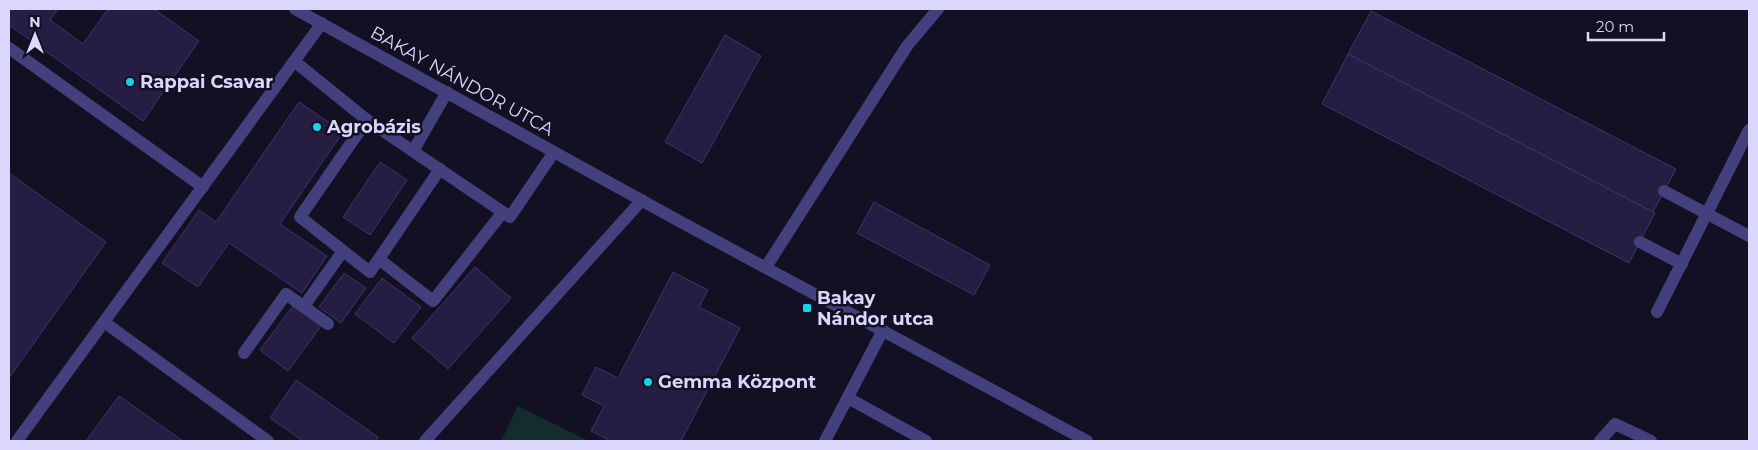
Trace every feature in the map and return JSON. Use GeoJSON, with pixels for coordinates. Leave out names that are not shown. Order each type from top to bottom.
{"type":"FeatureCollection","features":[{"type":"Feature","properties":{"kind":"street","name":"BAKAY NÁNDOR UTCA"},"geometry":{"type":"LineString","coordinates":[[295,9],[554,152],[1087,441]]}},
{"type":"Feature","properties":{"kind":"street"},"geometry":{"type":"LineString","coordinates":[[766,267],[907,46],[938,9]]}},
{"type":"Feature","properties":{"kind":"street"},"geometry":{"type":"LineString","coordinates":[[17,441],[322,24]]}},
{"type":"Feature","properties":{"kind":"street"},"geometry":{"type":"LineString","coordinates":[[9,48],[203,187]]}},
{"type":"Feature","properties":{"kind":"street"},"geometry":{"type":"LineString","coordinates":[[294,61],[367,120],[510,217],[554,152]]}},
{"type":"Feature","properties":{"kind":"street"},"geometry":{"type":"LineString","coordinates":[[413,151],[447,92]]}},
{"type":"Feature","properties":{"kind":"street"},"geometry":{"type":"LineString","coordinates":[[367,120],[300,217],[370,272],[380,260],[440,169]]}},
{"type":"Feature","properties":{"kind":"street"},"geometry":{"type":"LineString","coordinates":[[1657,312],[1749,130]]}},
{"type":"Feature","properties":{"kind":"street"},"geometry":{"type":"LineString","coordinates":[[1664,191],[1749,236]]}},
{"type":"Feature","properties":{"kind":"street"},"geometry":{"type":"LineString","coordinates":[[425,441],[642,200]]}},
{"type":"Feature","properties":{"kind":"street"},"geometry":{"type":"LineString","coordinates":[[380,260],[433,301],[503,212]]}},
{"type":"Feature","properties":{"kind":"street"},"geometry":{"type":"LineString","coordinates":[[1640,242],[1682,264]]}},
{"type":"Feature","properties":{"kind":"street"},"geometry":{"type":"LineString","coordinates":[[304,306],[344,251]]}},
{"type":"Feature","properties":{"kind":"street"},"geometry":{"type":"LineString","coordinates":[[244,353],[286,294],[328,324]]}},
{"type":"Feature","properties":{"kind":"street"},"geometry":{"type":"LineString","coordinates":[[104,322],[268,441]]}},
{"type":"Feature","properties":{"kind":"street"},"geometry":{"type":"LineString","coordinates":[[826,441],[883,330]]}},
{"type":"Feature","properties":{"kind":"street"},"geometry":{"type":"LineString","coordinates":[[848,398],[926,441]]}},
{"type":"Feature","properties":{"kind":"street"},"geometry":{"type":"LineString","coordinates":[[1600,441],[1615,424],[1651,441]]}},
{"type":"Feature","properties":{"kind":"green space"},"geometry":{"type":"Polygon","coordinates":[[[518,406],[589,441],[501,441],[518,406]]]}},
{"type":"Feature","properties":{"kind":"building","name":"Rappai Csavar"},"geometry":{"type":"Polygon","coordinates":[[[9,9],[58,9],[50,20],[83,44],[108,9],[154,9],[199,41],[143,121],[9,25],[9,9]]]}},
{"type":"Feature","properties":{"kind":"building"},"geometry":{"type":"Polygon","coordinates":[[[1371,11],[1676,169],[1653,212],[1348,54],[1371,11]]]}},
{"type":"Feature","properties":{"kind":"building"},"geometry":{"type":"Polygon","coordinates":[[[725,35],[761,56],[702,163],[665,142],[725,35]]]}},
{"type":"Feature","properties":{"kind":"building"},"geometry":{"type":"Polygon","coordinates":[[[1348,54],[1655,213],[1629,263],[1322,104],[1348,54]]]}},
{"type":"Feature","properties":{"kind":"building"},"geometry":{"type":"Polygon","coordinates":[[[299,102],[343,132],[280,224],[327,256],[302,293],[229,243],[198,287],[162,263],[199,210],[216,222],[299,102]]]}},
{"type":"Feature","properties":{"kind":"building"},"geometry":{"type":"Polygon","coordinates":[[[380,162],[407,180],[370,235],[343,217],[380,162]]]}},
{"type":"Feature","properties":{"kind":"building"},"geometry":{"type":"Polygon","coordinates":[[[9,173],[106,242],[9,378],[9,173]]]}},
{"type":"Feature","properties":{"kind":"building"},"geometry":{"type":"Polygon","coordinates":[[[874,202],[990,265],[974,295],[857,233],[874,202]]]}},
{"type":"Feature","properties":{"kind":"building"},"geometry":{"type":"Polygon","coordinates":[[[475,267],[511,298],[448,369],[412,338],[475,267]]]}},
{"type":"Feature","properties":{"kind":"building"},"geometry":{"type":"Polygon","coordinates":[[[673,272],[708,290],[699,307],[740,328],[681,441],[611,441],[591,431],[604,406],[582,395],[596,367],[618,378],[673,272]]]}},
{"type":"Feature","properties":{"kind":"building"},"geometry":{"type":"Polygon","coordinates":[[[344,273],[366,288],[341,323],[319,307],[344,273]]]}},
{"type":"Feature","properties":{"kind":"building"},"geometry":{"type":"Polygon","coordinates":[[[382,278],[421,307],[394,343],[355,314],[382,278]]]}},
{"type":"Feature","properties":{"kind":"building"},"geometry":{"type":"Polygon","coordinates":[[[293,306],[321,326],[288,371],[260,350],[293,306]]]}},
{"type":"Feature","properties":{"kind":"building"},"geometry":{"type":"Polygon","coordinates":[[[296,380],[378,437],[376,441],[303,441],[270,418],[296,380]]]}},
{"type":"Feature","properties":{"kind":"building"},"geometry":{"type":"Polygon","coordinates":[[[119,396],[183,441],[86,441],[119,396]]]}},
{"type":"Feature","properties":{"kind":"place","name":"Rappai Csavar"},"geometry":{"type":"Point","coordinates":[130,82]}},
{"type":"Feature","properties":{"kind":"place","name":"Agrobázis"},"geometry":{"type":"Point","coordinates":[317,127]}},
{"type":"Feature","properties":{"kind":"place","name":"Bakay Nándor utca"},"geometry":{"type":"Point","coordinates":[807,308]}},
{"type":"Feature","properties":{"kind":"place","name":"Gemma Központ"},"geometry":{"type":"Point","coordinates":[648,382]}}]}
